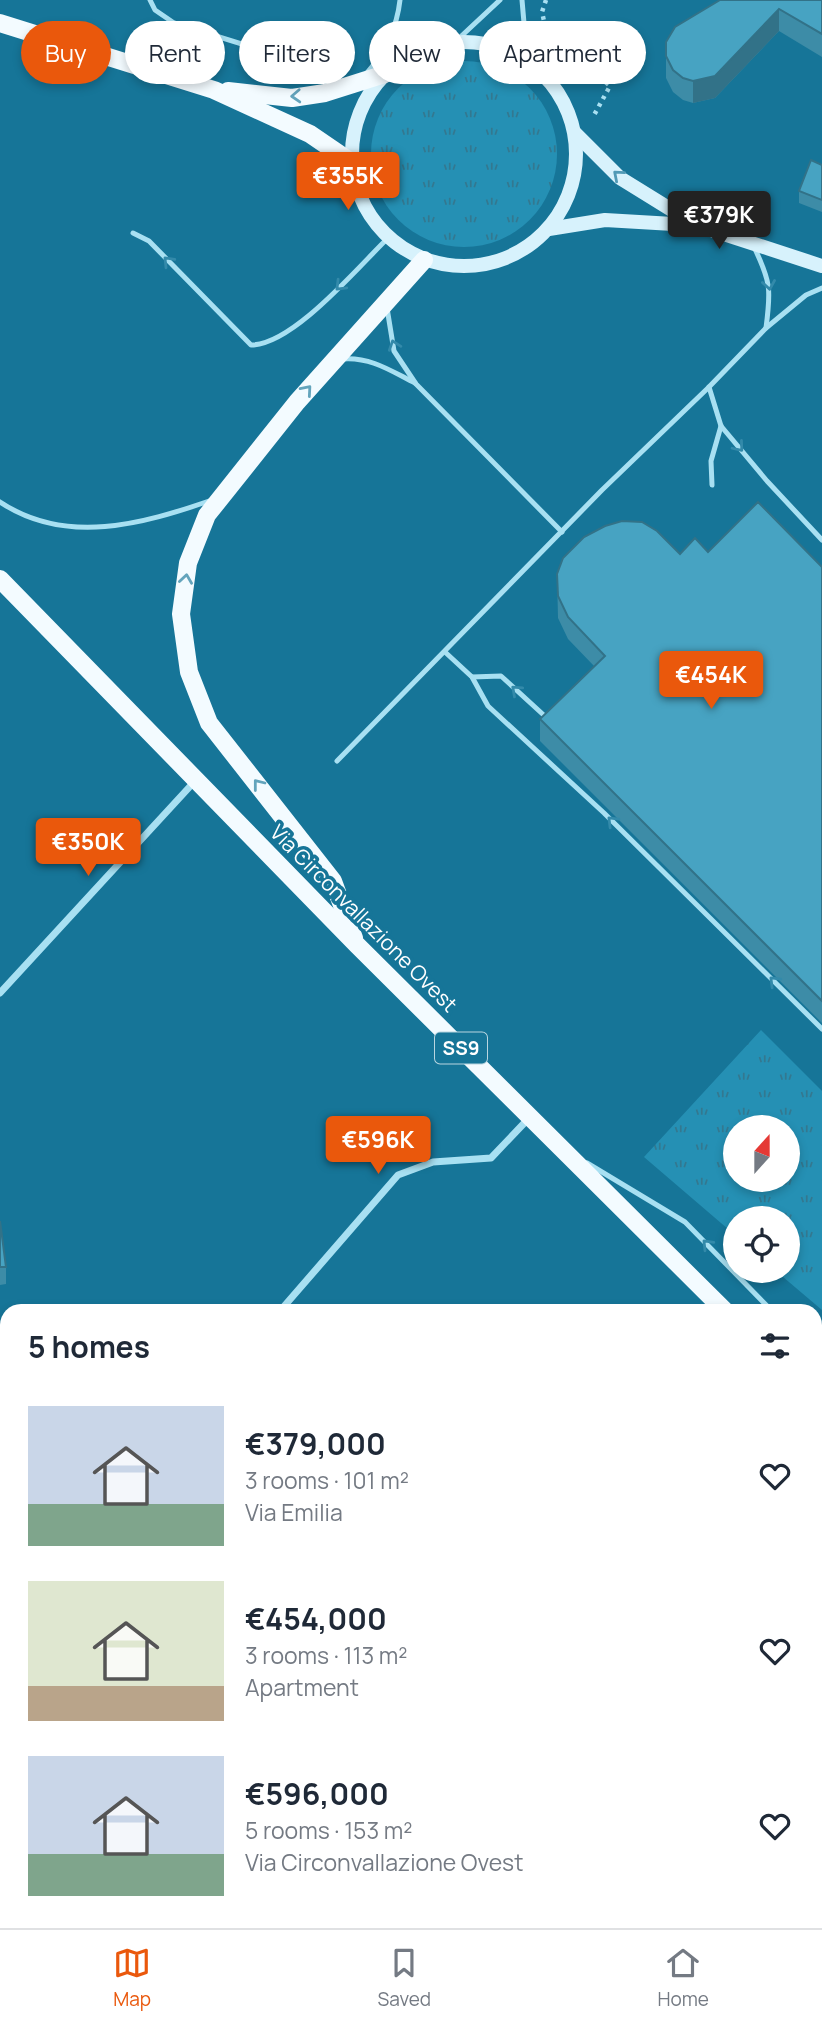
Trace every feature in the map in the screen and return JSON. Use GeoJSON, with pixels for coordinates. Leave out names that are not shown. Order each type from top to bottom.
{"type":"FeatureCollection","features":[{"type":"Feature","properties":{"kind":"main road"},"geometry":{"type":"LineString","coordinates":[[0,15],[21,25]]}},
{"type":"Feature","properties":{"kind":"main road"},"geometry":{"type":"LineString","coordinates":[[0,23],[21,30]]}},
{"type":"Feature","properties":{"kind":"main road"},"geometry":{"type":"LineString","coordinates":[[111,58],[214,90],[310,134],[351,162]]}},
{"type":"Feature","properties":{"kind":"main road"},"geometry":{"type":"LineString","coordinates":[[214,90],[292,98],[340,89],[369,78]]}},
{"type":"Feature","properties":{"kind":"main road"},"geometry":{"type":"LineString","coordinates":[[377,84],[365,99],[354,130],[351,162],[357,190],[370,216],[388,238],[405,251],[424,260],[457,267],[491,264],[523,251],[549,229],[567,200],[576,168],[575,133],[562,97],[551,84]]}},
{"type":"Feature","properties":{"kind":"main road"},"geometry":{"type":"LineString","coordinates":[[575,133],[620,178],[696,225],[822,266]]}},
{"type":"Feature","properties":{"kind":"main road"},"geometry":{"type":"LineString","coordinates":[[549,229],[605,220],[696,225]]}},
{"type":"Feature","properties":{"kind":"main road"},"geometry":{"type":"LineString","coordinates":[[357,945],[333,880],[209,723],[189,672],[181,614],[188,563],[207,515],[333,359],[424,260]]}},
{"type":"Feature","properties":{"kind":"main road","name":"Via Circonvallazione Ovest"},"geometry":{"type":"LineString","coordinates":[[0,579],[357,945],[719,1304]]}},
{"type":"Feature","properties":{"kind":"street"},"geometry":{"type":"LineString","coordinates":[[0,993],[196,781]]}},
{"type":"Feature","properties":{"kind":"street"},"geometry":{"type":"LineString","coordinates":[[286,1304],[398,1175],[433,1162],[491,1158],[531,1116]]}},
{"type":"Feature","properties":{"kind":"lane"},"geometry":{"type":"LineString","coordinates":[[149,0],[155,9],[174,23],[316,67],[340,89]]}},
{"type":"Feature","properties":{"kind":"lane"},"geometry":{"type":"LineString","coordinates":[[360,80],[376,62],[395,27],[400,0]]}},
{"type":"Feature","properties":{"kind":"lane"},"geometry":{"type":"LineString","coordinates":[[465,33],[500,0]]}},
{"type":"Feature","properties":{"kind":"lane"},"geometry":{"type":"LineString","coordinates":[[522,0],[524,21]]}},
{"type":"Feature","properties":{"kind":"lane"},"geometry":{"type":"LineString","coordinates":[[133,233],[149,242],[251,345],[262,345],[310,317],[388,238]]}},
{"type":"Feature","properties":{"kind":"lane"},"geometry":{"type":"LineString","coordinates":[[752,244],[768,276],[771,294],[766,328]]}},
{"type":"Feature","properties":{"kind":"lane"},"geometry":{"type":"LineString","coordinates":[[337,761],[602,490],[766,328],[806,295],[822,288]]}},
{"type":"Feature","properties":{"kind":"lane"},"geometry":{"type":"LineString","coordinates":[[386,301],[394,351],[416,383],[562,533]]}},
{"type":"Feature","properties":{"kind":"lane"},"geometry":{"type":"LineString","coordinates":[[333,359],[357,358],[375,362],[416,383]]}},
{"type":"Feature","properties":{"kind":"lane"},"geometry":{"type":"LineString","coordinates":[[709,387],[721,426],[822,540]]}},
{"type":"Feature","properties":{"kind":"lane"},"geometry":{"type":"LineString","coordinates":[[712,485],[711,460],[721,426]]}},
{"type":"Feature","properties":{"kind":"lane"},"geometry":{"type":"LineString","coordinates":[[0,502],[50,525],[106,528],[153,519],[222,496]]}},
{"type":"Feature","properties":{"kind":"lane"},"geometry":{"type":"LineString","coordinates":[[445,652],[472,677],[488,706],[604,813],[822,1029]]}},
{"type":"Feature","properties":{"kind":"lane"},"geometry":{"type":"LineString","coordinates":[[472,677],[501,676],[553,723]]}},
{"type":"Feature","properties":{"kind":"lane"},"geometry":{"type":"LineString","coordinates":[[565,1150],[685,1222],[765,1304]]}},
{"type":"Feature","properties":{"kind":"path"},"geometry":{"type":"LineString","coordinates":[[546,0],[542,12],[546,30],[610,86],[593,117]]}},
{"type":"Feature","properties":{"kind":"green space"},"geometry":{"type":"Polygon","coordinates":[[[465,61],[479,63],[479,84],[525,84],[530,88],[550,118],[555,136],[555,172],[550,190],[541,206],[530,220],[516,231],[500,240],[482,245],[446,245],[428,240],[412,231],[398,220],[387,206],[378,190],[373,172],[371,154],[378,118],[398,88],[403,84],[465,84],[465,61]]]}},
{"type":"Feature","properties":{"kind":"green space"},"geometry":{"type":"Polygon","coordinates":[[[761,1030],[822,1091],[822,1304],[815,1304],[790,1283],[800,1283],[800,1206],[723,1206],[723,1225],[644,1157],[761,1030]]]}},
{"type":"Feature","properties":{"kind":"building"},"geometry":{"type":"Polygon","coordinates":[[[720,0],[822,0],[822,34],[779,9],[715,76],[693,81],[683,78],[673,70],[666,56],[666,42],[675,27],[720,0]]]}},
{"type":"Feature","properties":{"kind":"building"},"geometry":{"type":"Polygon","coordinates":[[[811,160],[822,165],[822,200],[799,191],[811,160]]]}},
{"type":"Feature","properties":{"kind":"building"},"geometry":{"type":"Polygon","coordinates":[[[758,502],[822,567],[822,1001],[540,719],[605,656],[568,617],[558,596],[557,574],[563,558],[584,537],[622,521],[642,522],[657,531],[680,554],[695,538],[708,552],[758,502]]]}},
{"type":"Feature","properties":{"kind":"building"},"geometry":{"type":"Polygon","coordinates":[[[0,1221],[6,1267],[0,1267],[0,1221]]]}}]}
